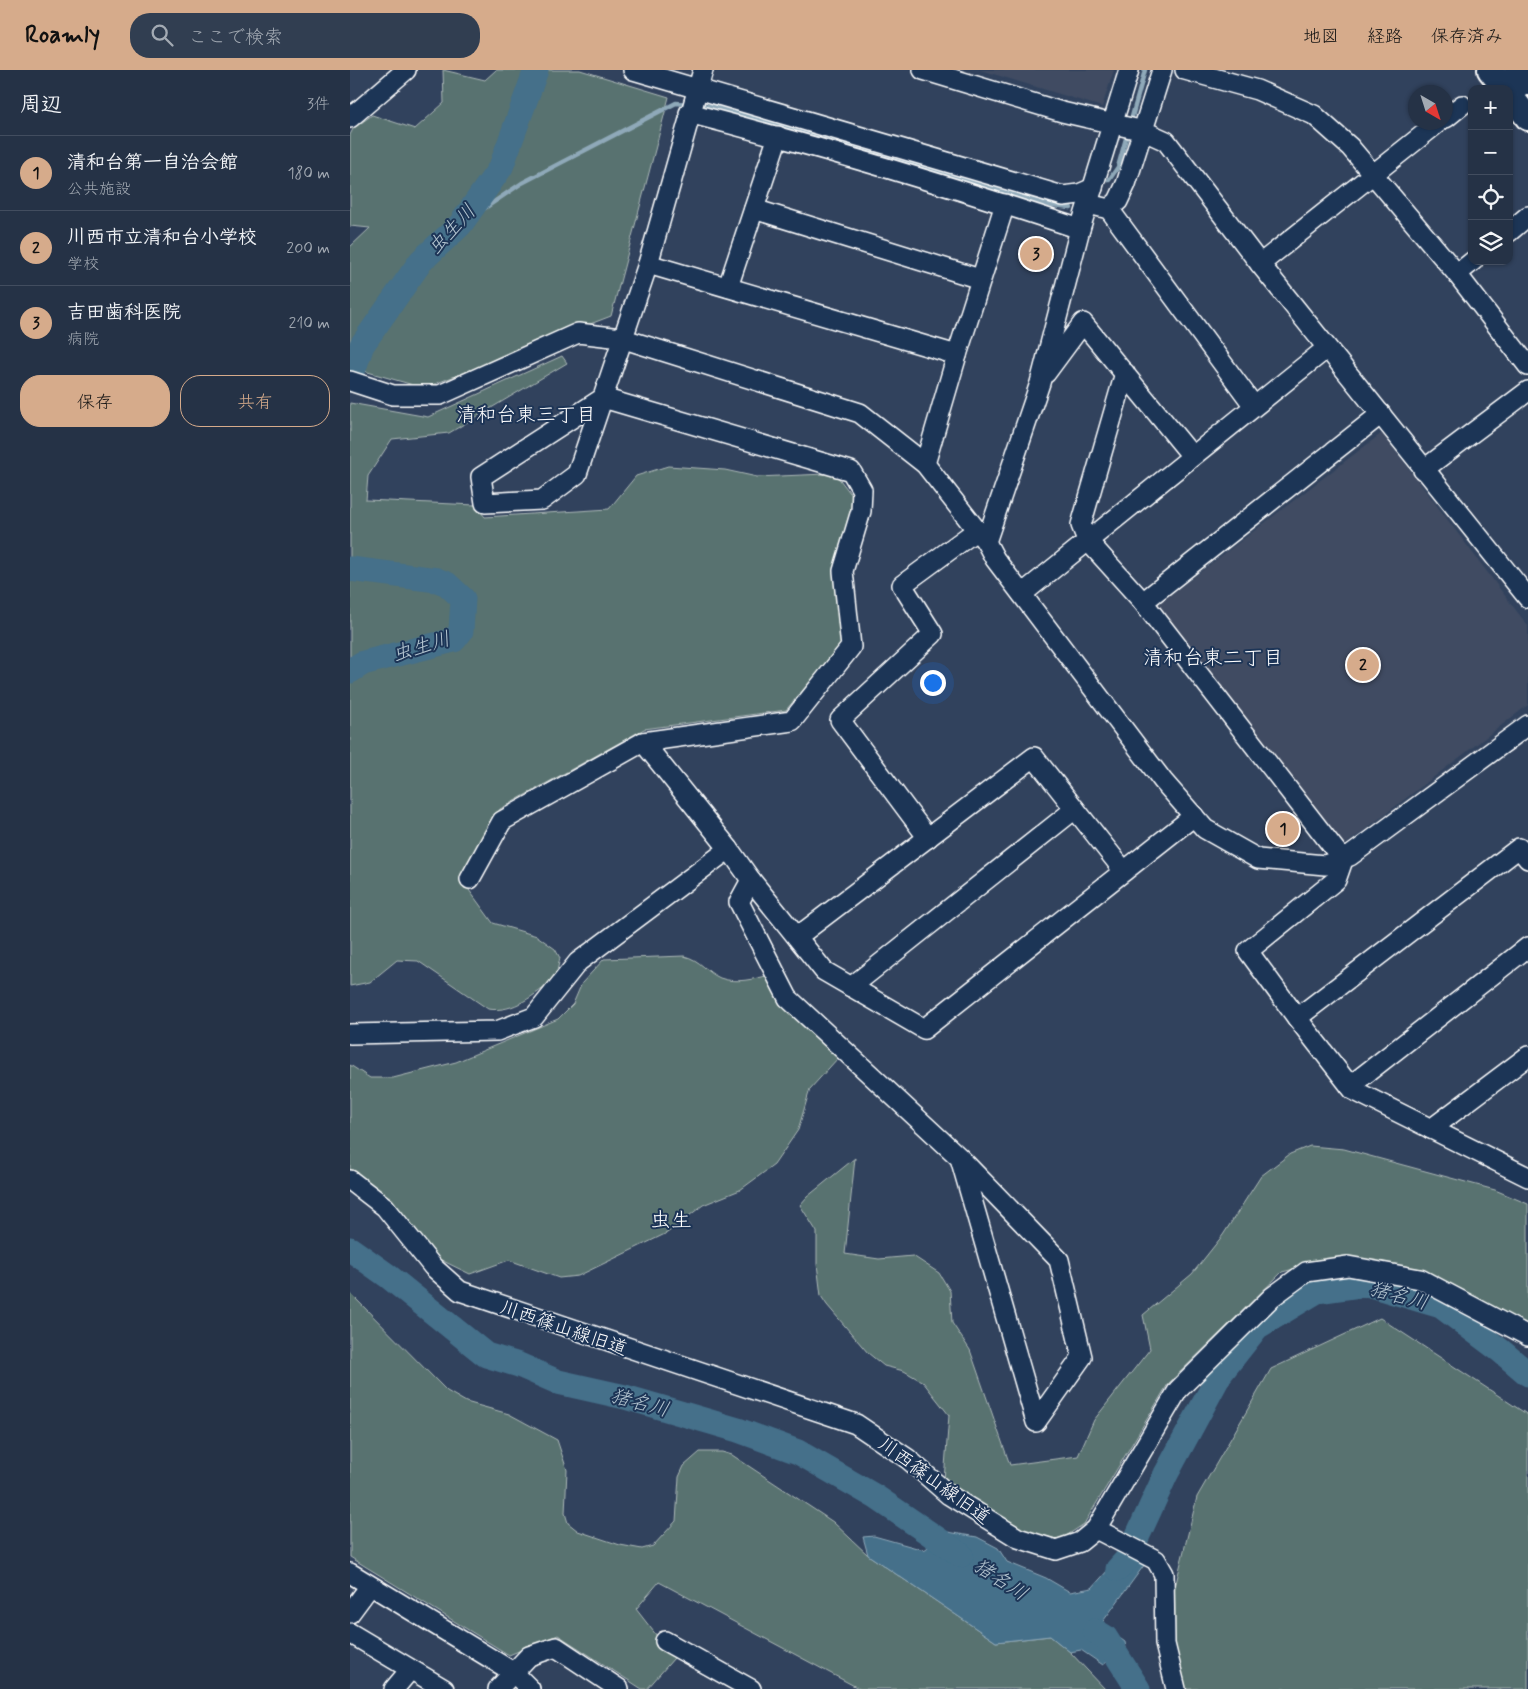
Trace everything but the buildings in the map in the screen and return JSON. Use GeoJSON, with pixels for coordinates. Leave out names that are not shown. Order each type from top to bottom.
{"type":"FeatureCollection","features":[{"type":"Feature","properties":{"kind":"main road"},"geometry":{"type":"LineString","coordinates":[[1490,70],[1519,83],[1528,118]]}},
{"type":"Feature","properties":{"kind":"street"},"geometry":{"type":"LineString","coordinates":[[350,118],[406,70]]}},
{"type":"Feature","properties":{"kind":"street"},"geometry":{"type":"LineString","coordinates":[[633,70],[693,101],[778,136],[1005,204],[1080,229]]}},
{"type":"Feature","properties":{"kind":"street"},"geometry":{"type":"LineString","coordinates":[[470,879],[502,821],[643,742],[792,721],[850,647],[843,571],[861,511],[862,490],[851,471],[602,398],[481,477],[485,503],[542,500],[577,474],[602,398],[648,264],[703,70]]}},
{"type":"Feature","properties":{"kind":"street"},"geometry":{"type":"LineString","coordinates":[[923,70],[1062,112],[1129,127],[1166,141],[1260,264],[1381,414],[1423,470],[1528,598]]}},
{"type":"Feature","properties":{"kind":"street"},"geometry":{"type":"LineString","coordinates":[[1109,209],[1118,201],[1126,184],[1129,70]]}},
{"type":"Feature","properties":{"kind":"street"},"geometry":{"type":"LineString","coordinates":[[928,838],[840,720],[933,634],[902,585],[981,536],[1040,382],[1080,229],[1091,196],[1162,70]]}},
{"type":"Feature","properties":{"kind":"street"},"geometry":{"type":"LineString","coordinates":[[1186,70],[1257,90],[1314,115],[1350,147],[1457,274],[1528,366]]}},
{"type":"Feature","properties":{"kind":"street"},"geometry":{"type":"LineString","coordinates":[[693,101],[1063,196],[1080,194],[1091,196],[1109,209],[1254,406]]}},
{"type":"Feature","properties":{"kind":"street"},"geometry":{"type":"LineString","coordinates":[[1453,112],[1462,105]]}},
{"type":"Feature","properties":{"kind":"street"},"geometry":{"type":"LineString","coordinates":[[1260,264],[1429,130]]}},
{"type":"Feature","properties":{"kind":"street"},"geometry":{"type":"LineString","coordinates":[[728,287],[778,136]]}},
{"type":"Feature","properties":{"kind":"street"},"geometry":{"type":"LineString","coordinates":[[925,464],[980,279],[1005,204]]}},
{"type":"Feature","properties":{"kind":"street"},"geometry":{"type":"LineString","coordinates":[[754,209],[980,279]]}},
{"type":"Feature","properties":{"kind":"street"},"geometry":{"type":"LineString","coordinates":[[1513,229],[1528,216]]}},
{"type":"Feature","properties":{"kind":"street"},"geometry":{"type":"LineString","coordinates":[[648,264],[957,355]]}},
{"type":"Feature","properties":{"kind":"street"},"geometry":{"type":"LineString","coordinates":[[1457,274],[1468,265]]}},
{"type":"Feature","properties":{"kind":"street"},"geometry":{"type":"LineString","coordinates":[[1040,382],[1084,323],[1192,456]]}},
{"type":"Feature","properties":{"kind":"street"},"geometry":{"type":"LineString","coordinates":[[350,381],[393,395],[440,395],[578,333],[622,339],[860,413],[925,464],[981,536],[995,559],[1163,781],[1205,829],[1258,859],[1325,865],[1343,860],[1528,725]]}},
{"type":"Feature","properties":{"kind":"street"},"geometry":{"type":"LineString","coordinates":[[1022,594],[1327,348]]}},
{"type":"Feature","properties":{"kind":"street"},"geometry":{"type":"LineString","coordinates":[[1125,373],[1082,526],[1087,540],[1142,602],[1343,860]]}},
{"type":"Feature","properties":{"kind":"street"},"geometry":{"type":"LineString","coordinates":[[1423,470],[1528,391]]}},
{"type":"Feature","properties":{"kind":"street"},"geometry":{"type":"LineString","coordinates":[[1142,602],[1381,414]]}},
{"type":"Feature","properties":{"kind":"street"},"geometry":{"type":"LineString","coordinates":[[643,742],[824,971],[924,1029],[1194,816]]}},
{"type":"Feature","properties":{"kind":"street"},"geometry":{"type":"LineString","coordinates":[[797,937],[1034,757],[1124,871]]}},
{"type":"Feature","properties":{"kind":"street"},"geometry":{"type":"LineString","coordinates":[[851,987],[1075,809]]}},
{"type":"Feature","properties":{"kind":"street"},"geometry":{"type":"LineString","coordinates":[[350,1034],[497,1030],[534,1017],[578,962],[729,849]]}},
{"type":"Feature","properties":{"kind":"street"},"geometry":{"type":"LineString","coordinates":[[1297,1018],[1525,850]]}},
{"type":"Feature","properties":{"kind":"street"},"geometry":{"type":"LineString","coordinates":[[1343,860],[1336,880],[1248,951],[1353,1090],[1431,1129],[1525,1171]]}},
{"type":"Feature","properties":{"kind":"street"},"geometry":{"type":"LineString","coordinates":[[751,880],[739,902],[788,998],[960,1158],[1059,1260],[1082,1357],[1036,1422],[960,1158]]}},
{"type":"Feature","properties":{"kind":"street"},"geometry":{"type":"LineString","coordinates":[[1350,1086],[1528,947]]}},
{"type":"Feature","properties":{"kind":"street"},"geometry":{"type":"LineString","coordinates":[[1431,1129],[1528,1056]]}},
{"type":"Feature","properties":{"kind":"street","name":"川西篠山線旧道"},"geometry":{"type":"LineString","coordinates":[[350,1180],[385,1207],[433,1267],[460,1291],[775,1399],[856,1424],[908,1458],[949,1496],[1018,1538],[1056,1550],[1080,1542],[1101,1531],[1178,1390],[1272,1298],[1306,1272],[1348,1266],[1420,1279],[1528,1336]]}},
{"type":"Feature","properties":{"kind":"street"},"geometry":{"type":"LineString","coordinates":[[1101,1531],[1156,1560],[1164,1574],[1166,1644],[1176,1689]]}},
{"type":"Feature","properties":{"kind":"street"},"geometry":{"type":"LineString","coordinates":[[350,1573],[513,1672],[530,1689]]}},
{"type":"Feature","properties":{"kind":"street"},"geometry":{"type":"LineString","coordinates":[[350,1612],[370,1586]]}},
{"type":"Feature","properties":{"kind":"street"},"geometry":{"type":"LineString","coordinates":[[350,1633],[444,1689]]}},
{"type":"Feature","properties":{"kind":"street"},"geometry":{"type":"LineString","coordinates":[[665,1641],[751,1689]]}},
{"type":"Feature","properties":{"kind":"street"},"geometry":{"type":"LineString","coordinates":[[498,1689],[529,1656],[556,1647],[619,1689]]}},
{"type":"Feature","properties":{"kind":"street"},"geometry":{"type":"LineString","coordinates":[[394,1689],[410,1670]]}},
{"type":"Feature","properties":{"kind":"shaded area"},"geometry":{"type":"Polygon","coordinates":[[[980,70],[1114,70],[1102,107],[980,70]]]}},
{"type":"Feature","properties":{"kind":"shaded area"},"geometry":{"type":"Polygon","coordinates":[[[1382,433],[1528,626],[1528,705],[1341,848],[1153,608],[1382,433]]]}},
{"type":"Feature","properties":{"kind":"green space"},"geometry":{"type":"Polygon","coordinates":[[[443,70],[485,80],[496,70],[580,70],[669,97],[611,316],[424,388],[350,367],[350,247],[370,228],[350,226],[350,135],[353,129],[372,115],[415,129],[444,103],[443,70]]]}},
{"type":"Feature","properties":{"kind":"green space"},"geometry":{"type":"Polygon","coordinates":[[[562,356],[567,363],[449,433],[392,439],[368,476],[366,500],[475,505],[485,517],[609,509],[636,476],[668,466],[725,470],[757,477],[826,474],[837,476],[857,502],[841,645],[786,710],[644,729],[500,809],[461,879],[493,923],[537,936],[555,949],[560,958],[555,980],[524,1001],[507,1008],[498,1009],[488,1009],[418,961],[397,960],[370,982],[350,986],[350,403],[428,417],[562,356]]]}},
{"type":"Feature","properties":{"kind":"green space"},"geometry":{"type":"Polygon","coordinates":[[[684,956],[695,960],[715,975],[726,980],[745,980],[770,975],[786,1002],[838,1058],[810,1089],[798,1130],[774,1165],[740,1190],[703,1205],[667,1233],[578,1276],[559,1278],[509,1260],[470,1274],[439,1259],[395,1206],[350,1169],[350,1065],[370,1078],[393,1078],[456,1062],[558,1019],[573,1004],[582,983],[604,959],[684,956]]]}},
{"type":"Feature","properties":{"kind":"green space"},"geometry":{"type":"Polygon","coordinates":[[[1310,1146],[1344,1149],[1495,1190],[1528,1204],[1528,1327],[1338,1258],[1282,1272],[1168,1384],[1084,1524],[1060,1540],[1018,1529],[944,1480],[949,1415],[923,1382],[904,1371],[884,1366],[868,1353],[827,1305],[821,1296],[817,1264],[817,1232],[800,1205],[807,1197],[855,1158],[845,1254],[879,1259],[913,1256],[939,1273],[950,1291],[952,1323],[970,1350],[1010,1465],[1078,1456],[1094,1420],[1150,1349],[1143,1315],[1192,1274],[1223,1235],[1261,1176],[1290,1154],[1310,1146]]]}},
{"type":"Feature","properties":{"kind":"green space"},"geometry":{"type":"Polygon","coordinates":[[[350,1293],[447,1391],[466,1402],[509,1414],[557,1440],[567,1470],[565,1513],[568,1523],[578,1531],[620,1545],[642,1549],[653,1546],[676,1521],[679,1477],[684,1466],[700,1452],[722,1452],[732,1455],[833,1522],[868,1555],[996,1642],[1050,1636],[1070,1652],[1105,1689],[860,1689],[659,1582],[636,1609],[674,1658],[647,1689],[642,1689],[558,1635],[509,1655],[350,1557],[350,1293]]]}},
{"type":"Feature","properties":{"kind":"green space"},"geometry":{"type":"Polygon","coordinates":[[[1380,1318],[1528,1415],[1528,1689],[1168,1689],[1170,1608],[1197,1497],[1271,1369],[1380,1318]]]}},
{"type":"Feature","properties":{"kind":"water"},"geometry":{"type":"Polygon","coordinates":[[[936,1530],[977,1537],[998,1548],[1007,1562],[1046,1578],[1070,1592],[1092,1588],[1124,1552],[1145,1564],[1101,1624],[1125,1642],[1126,1648],[1103,1665],[1081,1650],[1070,1652],[1050,1636],[996,1642],[868,1555],[863,1537],[874,1536],[924,1550],[930,1546],[936,1530]]]}},
{"type":"Feature","properties":{"kind":"waterway","name":"虫生川"},"geometry":{"type":"LineString","coordinates":[[350,380],[362,345],[421,261],[460,225],[501,167],[536,70]]}},
{"type":"Feature","properties":{"kind":"waterway"},"geometry":{"type":"LineString","coordinates":[[1130,124],[1145,70]]}},
{"type":"Feature","properties":{"kind":"waterway"},"geometry":{"type":"LineString","coordinates":[[460,225],[522,183],[676,103],[690,104]]}},
{"type":"Feature","properties":{"kind":"waterway"},"geometry":{"type":"LineString","coordinates":[[698,105],[714,106],[1053,206],[1071,208]]}},
{"type":"Feature","properties":{"kind":"waterway"},"geometry":{"type":"LineString","coordinates":[[1109,180],[1118,167],[1128,131]]}},
{"type":"Feature","properties":{"kind":"waterway","name":"虫生川"},"geometry":{"type":"LineString","coordinates":[[350,569],[437,580],[447,584],[463,599],[461,631],[454,640],[363,663],[350,671]]}},
{"type":"Feature","properties":{"kind":"waterway","name":"猪名川"},"geometry":{"type":"LineString","coordinates":[[350,1249],[388,1276],[486,1355],[519,1365],[558,1382],[625,1397],[738,1430],[798,1452],[876,1497],[961,1555]]}},
{"type":"Feature","properties":{"kind":"waterway","name":"猪名川"},"geometry":{"type":"LineString","coordinates":[[1118,1569],[1127,1559],[1166,1474],[1220,1374],[1257,1327],[1317,1291],[1367,1284],[1441,1306],[1528,1374]]}},
{"type":"Feature","properties":{"kind":"waterway"},"geometry":{"type":"LineString","coordinates":[[1095,1631],[1105,1637],[1138,1689]]}},
{"type":"Feature","properties":{"kind":"place","name":"吉田歯科医院"},"geometry":{"type":"Point","coordinates":[1036,254]}},
{"type":"Feature","properties":{"kind":"place","name":"川西市立清和台小学校"},"geometry":{"type":"Point","coordinates":[1363,665]}},
{"type":"Feature","properties":{"kind":"place","name":"清和台第一自治会館"},"geometry":{"type":"Point","coordinates":[1283,829]}},
{"type":"Feature","properties":{"kind":"district","name":"清和台東三丁目"},"geometry":{"type":"Point","coordinates":[526,414]}},
{"type":"Feature","properties":{"kind":"district","name":"清和台東二丁目"},"geometry":{"type":"Point","coordinates":[1213,657]}},
{"type":"Feature","properties":{"kind":"district","name":"虫生"},"geometry":{"type":"Point","coordinates":[671,1220]}}]}
